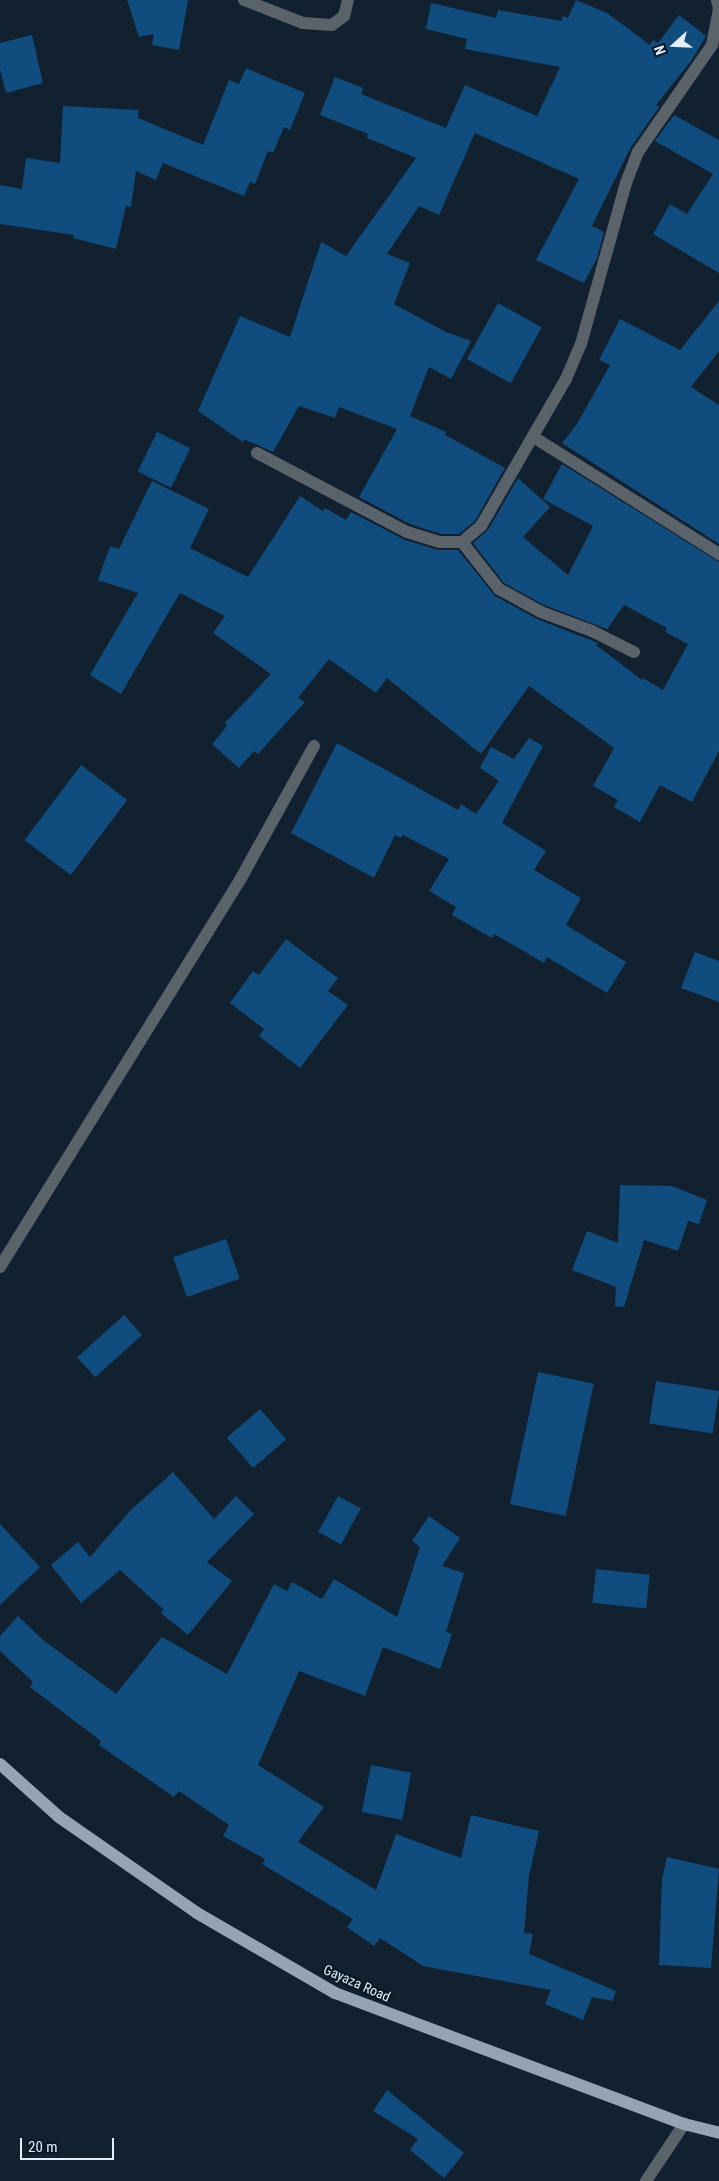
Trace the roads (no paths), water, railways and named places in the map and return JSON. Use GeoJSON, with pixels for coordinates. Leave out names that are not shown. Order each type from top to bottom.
{"type":"FeatureCollection","features":[{"type":"Feature","properties":{"kind":"main road","name":"Gayaza Road"},"geometry":{"type":"LineString","coordinates":[[0,1764],[59,1817],[197,1913],[336,1994],[684,2124],[719,2133]]}},
{"type":"Feature","properties":{"kind":"street"},"geometry":{"type":"LineString","coordinates":[[244,0],[303,23],[332,25],[344,16],[348,0]]}},
{"type":"Feature","properties":{"kind":"street"},"geometry":{"type":"LineString","coordinates":[[257,453],[407,532],[440,542],[462,542],[481,526],[535,438],[581,344],[626,183],[638,152],[715,47],[719,9],[717,0]]}},
{"type":"Feature","properties":{"kind":"street"},"geometry":{"type":"LineString","coordinates":[[535,438],[719,554]]}},
{"type":"Feature","properties":{"kind":"street"},"geometry":{"type":"LineString","coordinates":[[462,542],[499,589],[541,612],[592,631],[634,652]]}},
{"type":"Feature","properties":{"kind":"street"},"geometry":{"type":"LineString","coordinates":[[0,1267],[235,888],[314,746]]}},
{"type":"Feature","properties":{"kind":"street"},"geometry":{"type":"LineString","coordinates":[[646,2181],[684,2124]]}}]}
